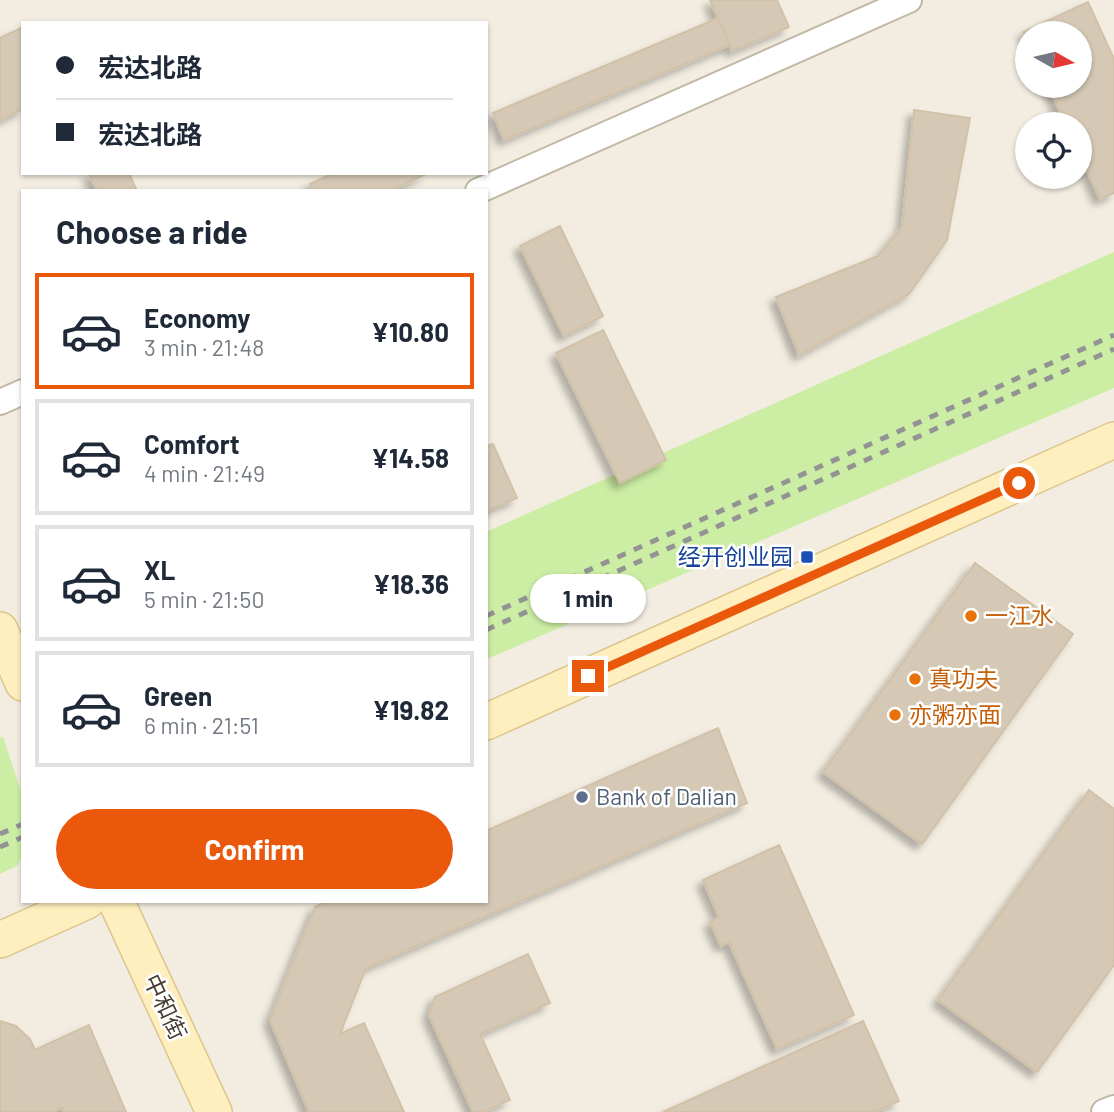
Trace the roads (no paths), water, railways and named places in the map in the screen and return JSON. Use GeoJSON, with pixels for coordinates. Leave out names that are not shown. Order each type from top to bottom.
{"type":"FeatureCollection","features":[{"type":"Feature","properties":{"kind":"street"},"geometry":{"type":"LineString","coordinates":[[483,189],[909,0]]}},
{"type":"Feature","properties":{"kind":"street"},"geometry":{"type":"LineString","coordinates":[[0,402],[21,393]]}},
{"type":"Feature","properties":{"kind":"street"},"geometry":{"type":"LineString","coordinates":[[488,721],[1114,440]]}},
{"type":"Feature","properties":{"kind":"street"},"geometry":{"type":"LineString","coordinates":[[0,630],[21,679]]}},
{"type":"Feature","properties":{"kind":"street"},"geometry":{"type":"LineString","coordinates":[[0,940],[83,903]]}},
{"type":"Feature","properties":{"kind":"street","name":"中和街"},"geometry":{"type":"LineString","coordinates":[[117,903],[214,1112]]}},
{"type":"Feature","properties":{"kind":"street"},"geometry":{"type":"LineString","coordinates":[[1104,1112],[1114,1108]]}},
{"type":"Feature","properties":{"kind":"railway"},"geometry":{"type":"LineString","coordinates":[[488,615],[1114,335]]}},
{"type":"Feature","properties":{"kind":"railway"},"geometry":{"type":"LineString","coordinates":[[488,629],[1114,349]]}},
{"type":"Feature","properties":{"kind":"railway"},"geometry":{"type":"LineString","coordinates":[[0,834],[21,825]]}},
{"type":"Feature","properties":{"kind":"railway"},"geometry":{"type":"LineString","coordinates":[[0,847],[21,838]]}},
{"type":"Feature","properties":{"kind":"place","name":"经开创业园"},"geometry":{"type":"Point","coordinates":[807,557]}},
{"type":"Feature","properties":{"kind":"place","name":"一江水"},"geometry":{"type":"Point","coordinates":[971,616]}},
{"type":"Feature","properties":{"kind":"place","name":"真功夫"},"geometry":{"type":"Point","coordinates":[915,679]}},
{"type":"Feature","properties":{"kind":"place","name":"亦粥亦面"},"geometry":{"type":"Point","coordinates":[895,715]}},
{"type":"Feature","properties":{"kind":"place","name":"Bank of Dalian"},"geometry":{"type":"Point","coordinates":[582,797]}}]}
